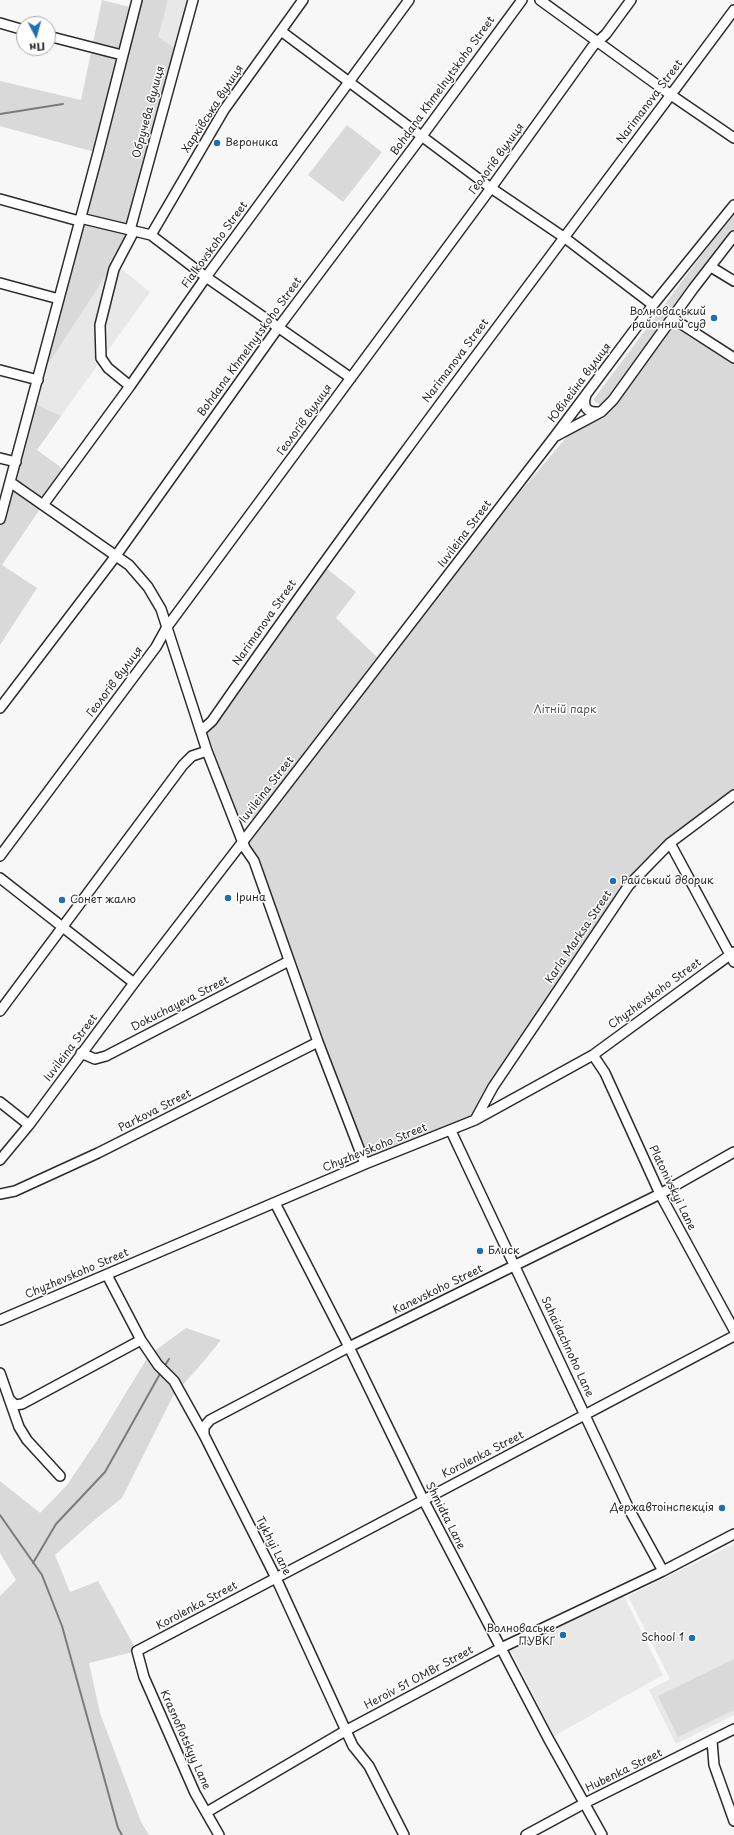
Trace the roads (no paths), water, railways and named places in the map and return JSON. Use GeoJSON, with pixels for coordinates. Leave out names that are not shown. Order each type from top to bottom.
{"type":"FeatureCollection","features":[{"type":"Feature","properties":{"kind":"street"},"geometry":{"type":"LineString","coordinates":[[0,519],[98,153],[137,0]]}},
{"type":"Feature","properties":{"kind":"street","name":"Обручева вулиця"},"geometry":{"type":"LineString","coordinates":[[132,231],[193,0]]}},
{"type":"Feature","properties":{"kind":"street","name":"Харківська вулиця"},"geometry":{"type":"LineString","coordinates":[[151,235],[224,110],[303,0]]}},
{"type":"Feature","properties":{"kind":"street","name":"Fialkovskoho Street"},"geometry":{"type":"LineString","coordinates":[[42,505],[130,386],[206,277],[409,0]]}},
{"type":"Feature","properties":{"kind":"street","name":"Bohdana Khmelnytskoho Street"},"geometry":{"type":"LineString","coordinates":[[0,708],[115,557],[278,328],[522,0]]}},
{"type":"Feature","properties":{"kind":"street"},"geometry":{"type":"LineString","coordinates":[[540,0],[671,95],[734,138]]}},
{"type":"Feature","properties":{"kind":"street","name":"Геологів вулиця"},"geometry":{"type":"LineString","coordinates":[[0,856],[156,647],[167,628],[597,42],[606,34],[631,0]]}},
{"type":"Feature","properties":{"kind":"street","name":"Narimanova Street"},"geometry":{"type":"LineString","coordinates":[[202,730],[212,721],[292,606],[463,370],[565,238],[734,10]]}},
{"type":"Feature","properties":{"kind":"street"},"geometry":{"type":"LineString","coordinates":[[0,23],[16,28]]}},
{"type":"Feature","properties":{"kind":"street"},"geometry":{"type":"LineString","coordinates":[[281,31],[491,188],[565,238],[653,305]]}},
{"type":"Feature","properties":{"kind":"street"},"geometry":{"type":"LineString","coordinates":[[56,38],[122,55]]}},
{"type":"Feature","properties":{"kind":"street"},"geometry":{"type":"LineString","coordinates":[[0,200],[80,220],[151,235],[206,277],[351,378]]}},
{"type":"Feature","properties":{"kind":"street","name":"Ювілейна вулиця"},"geometry":{"type":"LineString","coordinates":[[555,436],[653,305],[734,205]]}},
{"type":"Feature","properties":{"kind":"street"},"geometry":{"type":"LineString","coordinates":[[130,386],[108,368],[101,358],[100,325],[114,269],[132,231]]}},
{"type":"Feature","properties":{"kind":"street","name":"Ювілейна вулиця"},"geometry":{"type":"LineString","coordinates":[[555,436],[601,412],[613,400],[672,318],[734,236]]}},
{"type":"Feature","properties":{"kind":"street"},"geometry":{"type":"LineString","coordinates":[[711,267],[734,281]]}},
{"type":"Feature","properties":{"kind":"street"},"geometry":{"type":"LineString","coordinates":[[0,282],[59,299]]}},
{"type":"Feature","properties":{"kind":"street"},"geometry":{"type":"LineString","coordinates":[[672,318],[734,358]]}},
{"type":"Feature","properties":{"kind":"street"},"geometry":{"type":"LineString","coordinates":[[0,370],[38,380]]}},
{"type":"Feature","properties":{"kind":"street"},"geometry":{"type":"LineString","coordinates":[[586,394],[584,402],[587,410],[591,412],[601,412]]}},
{"type":"Feature","properties":{"kind":"street","name":"Iuvileina Street"},"geometry":{"type":"LineString","coordinates":[[0,1160],[29,1125],[134,983],[555,436]]}},
{"type":"Feature","properties":{"kind":"street"},"geometry":{"type":"LineString","coordinates":[[0,458],[16,462]]}},
{"type":"Feature","properties":{"kind":"street"},"geometry":{"type":"LineString","coordinates":[[10,482],[115,557],[129,565],[148,587],[161,609],[202,730],[207,751],[242,842],[254,861],[318,1042],[365,1164]]}},
{"type":"Feature","properties":{"kind":"street"},"geometry":{"type":"LineString","coordinates":[[0,1011],[184,765],[192,756],[207,751]]}},
{"type":"Feature","properties":{"kind":"street","name":"Karla Marksa Street"},"geometry":{"type":"LineString","coordinates":[[475,1120],[493,1088],[629,885],[670,843],[734,795]]}},
{"type":"Feature","properties":{"kind":"street"},"geometry":{"type":"LineString","coordinates":[[670,843],[733,956]]}},
{"type":"Feature","properties":{"kind":"street"},"geometry":{"type":"LineString","coordinates":[[0,878],[134,983]]}},
{"type":"Feature","properties":{"kind":"street","name":"Chyzhevskoho Street"},"geometry":{"type":"LineString","coordinates":[[0,1320],[365,1164],[451,1131],[475,1120],[593,1055],[733,956]]}},
{"type":"Feature","properties":{"kind":"street","name":"Dokuchayeva Street"},"geometry":{"type":"LineString","coordinates":[[81,1053],[95,1058],[106,1056],[289,961]]}},
{"type":"Feature","properties":{"kind":"street","name":"Parkova Street"},"geometry":{"type":"LineString","coordinates":[[0,1194],[15,1191],[98,1153],[318,1042]]}},
{"type":"Feature","properties":{"kind":"street","name":"Platonivskyi Lane"},"geometry":{"type":"LineString","coordinates":[[593,1055],[605,1073],[660,1194],[734,1330]]}},
{"type":"Feature","properties":{"kind":"street"},"geometry":{"type":"LineString","coordinates":[[0,1102],[29,1125]]}},
{"type":"Feature","properties":{"kind":"street","name":"Sahaidachnoho Lane"},"geometry":{"type":"LineString","coordinates":[[451,1131],[630,1511],[664,1571]]}},
{"type":"Feature","properties":{"kind":"street","name":"Kanevskoho Street"},"geometry":{"type":"LineString","coordinates":[[204,1434],[204,1427],[210,1420],[348,1347],[660,1194],[734,1152]]}},
{"type":"Feature","properties":{"kind":"street","name":"Shmidta Lane"},"geometry":{"type":"LineString","coordinates":[[275,1203],[423,1500],[548,1738],[602,1835]]}},
{"type":"Feature","properties":{"kind":"street","name":"Tykhyi Lane"},"geometry":{"type":"LineString","coordinates":[[107,1275],[141,1340],[158,1365],[174,1382],[204,1434],[276,1578],[353,1746],[369,1766],[404,1835]]}},
{"type":"Feature","properties":{"kind":"street","name":"Korolenka Street"},"geometry":{"type":"LineString","coordinates":[[137,1650],[734,1336]]}},
{"type":"Feature","properties":{"kind":"street"},"geometry":{"type":"LineString","coordinates":[[9,1399],[15,1405],[22,1404],[141,1340]]}},
{"type":"Feature","properties":{"kind":"street"},"geometry":{"type":"LineString","coordinates":[[0,1372],[19,1427],[27,1440],[60,1476]]}},
{"type":"Feature","properties":{"kind":"street","name":"Heroiv 51 OMBr Street"},"geometry":{"type":"LineString","coordinates":[[207,1812],[346,1730],[501,1648],[664,1571],[734,1534]]}},
{"type":"Feature","properties":{"kind":"street","name":"Krasnoflotskyy Lane"},"geometry":{"type":"LineString","coordinates":[[137,1650],[147,1684],[195,1793],[219,1835]]}},
{"type":"Feature","properties":{"kind":"street","name":"Hubenka Street"},"geometry":{"type":"LineString","coordinates":[[526,1835],[585,1803],[734,1729]]}},
{"type":"Feature","properties":{"kind":"street"},"geometry":{"type":"LineString","coordinates":[[712,1741],[714,1765],[734,1821]]}},
{"type":"Feature","properties":{"kind":"waterway"},"geometry":{"type":"LineString","coordinates":[[0,114],[63,104]]}},
{"type":"Feature","properties":{"kind":"waterway"},"geometry":{"type":"LineString","coordinates":[[164,1367],[169,1359]]}},
{"type":"Feature","properties":{"kind":"waterway"},"geometry":{"type":"LineString","coordinates":[[33,1563],[56,1524],[105,1472],[161,1372]]}},
{"type":"Feature","properties":{"kind":"waterway"},"geometry":{"type":"LineString","coordinates":[[0,1515],[42,1575],[62,1626],[118,1828],[122,1835]]}},
{"type":"Feature","properties":{"kind":"place","name":"Вероника"},"geometry":{"type":"Point","coordinates":[217,143]}},
{"type":"Feature","properties":{"kind":"place","name":"Волноваський районний суд"},"geometry":{"type":"Point","coordinates":[714,318]}},
{"type":"Feature","properties":{"kind":"place","name":"Райський дворик"},"geometry":{"type":"Point","coordinates":[613,881]}},
{"type":"Feature","properties":{"kind":"place","name":"Ірина"},"geometry":{"type":"Point","coordinates":[228,898]}},
{"type":"Feature","properties":{"kind":"place","name":"Сонет жалю"},"geometry":{"type":"Point","coordinates":[62,900]}},
{"type":"Feature","properties":{"kind":"place","name":"Блиск"},"geometry":{"type":"Point","coordinates":[480,1251]}},
{"type":"Feature","properties":{"kind":"place","name":"Державтоінспекція"},"geometry":{"type":"Point","coordinates":[722,1508]}},
{"type":"Feature","properties":{"kind":"place","name":"Волноваське ПУВКГ"},"geometry":{"type":"Point","coordinates":[563,1635]}},
{"type":"Feature","properties":{"kind":"place","name":"School 1"},"geometry":{"type":"Point","coordinates":[692,1638]}},
{"type":"Feature","properties":{"kind":"park label","name":"Літній парк"},"geometry":{"type":"Point","coordinates":[565,710]}}]}
